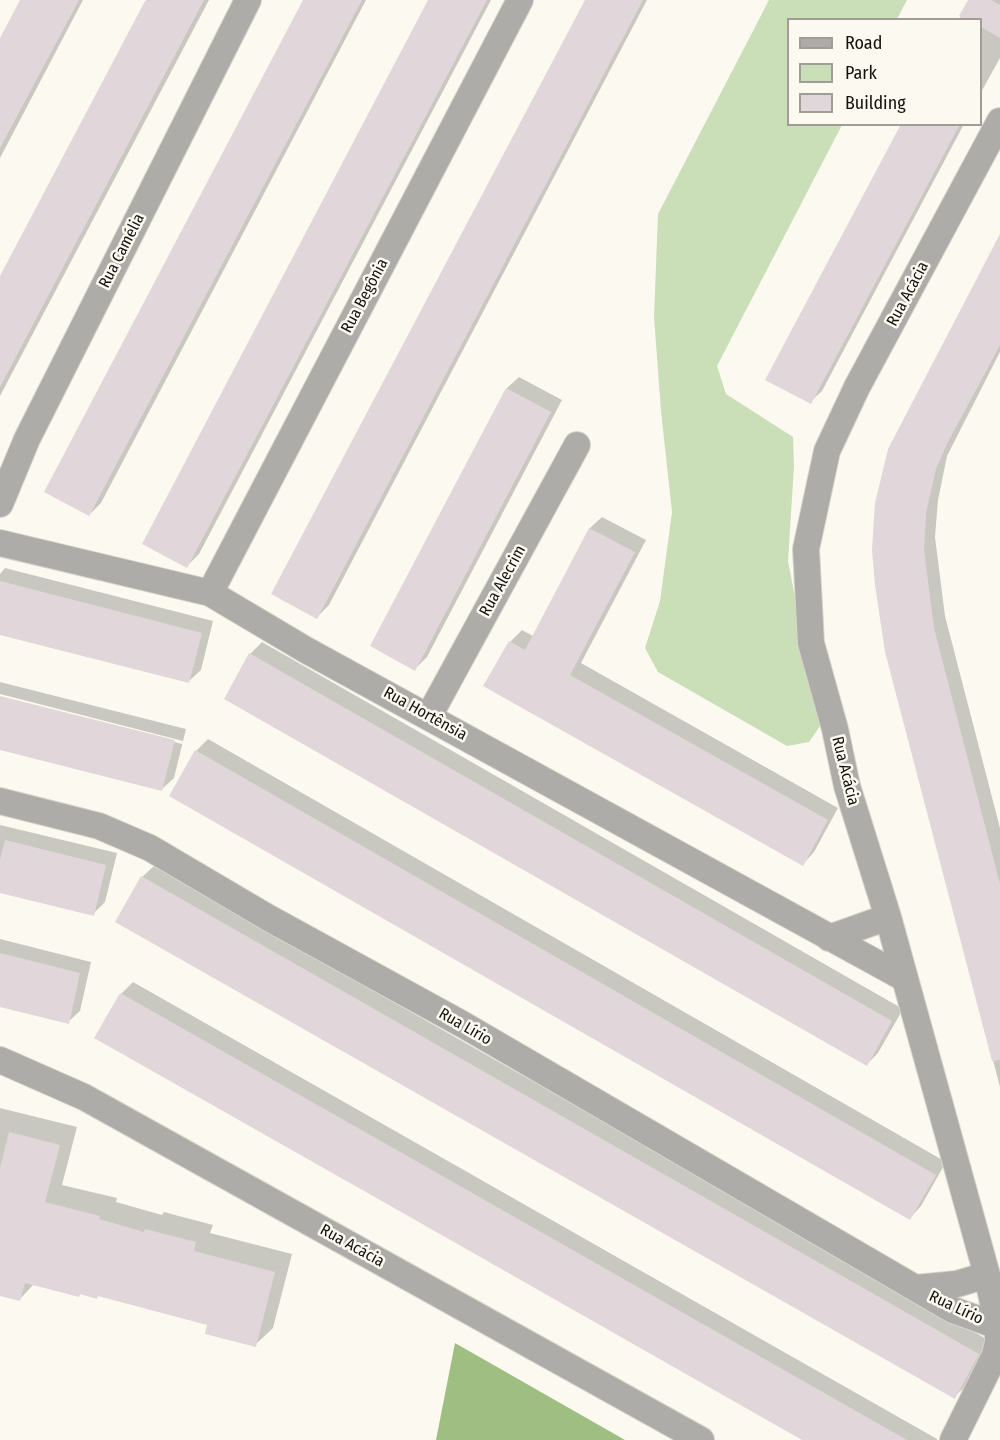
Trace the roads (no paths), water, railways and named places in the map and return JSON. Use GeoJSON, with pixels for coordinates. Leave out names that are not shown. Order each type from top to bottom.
{"type":"FeatureCollection","features":[{"type":"Feature","properties":{"kind":"street","name":"Rua Camélia"},"geometry":{"type":"LineString","coordinates":[[0,504],[27,439],[248,0]]}},
{"type":"Feature","properties":{"kind":"street","name":"Rua Begônia"},"geometry":{"type":"LineString","coordinates":[[210,593],[520,0]]}},
{"type":"Feature","properties":{"kind":"street","name":"Rua Acácia"},"geometry":{"type":"LineString","coordinates":[[953,1440],[995,1355],[998,1326],[987,1275],[888,917],[847,786],[835,729],[811,644],[806,549],[827,451],[857,387],[1000,122]]}},
{"type":"Feature","properties":{"kind":"street","name":"Rua Alecrim"},"geometry":{"type":"LineString","coordinates":[[429,716],[577,445]]}},
{"type":"Feature","properties":{"kind":"street","name":"Rua Hortênsia"},"geometry":{"type":"LineString","coordinates":[[0,543],[210,593],[306,650],[904,978]]}},
{"type":"Feature","properties":{"kind":"street","name":"Rua Lírio"},"geometry":{"type":"LineString","coordinates":[[0,801],[99,826],[150,848],[267,917],[462,1024],[952,1310],[998,1326]]}},
{"type":"Feature","properties":{"kind":"street"},"geometry":{"type":"LineString","coordinates":[[829,938],[888,917]]}},
{"type":"Feature","properties":{"kind":"street","name":"Rua Acácia"},"geometry":{"type":"LineString","coordinates":[[0,1060],[94,1102],[700,1440]]}},
{"type":"Feature","properties":{"kind":"street","name":"Rua Lírio"},"geometry":{"type":"LineString","coordinates":[[915,1288],[957,1284],[987,1275]]}}]}
